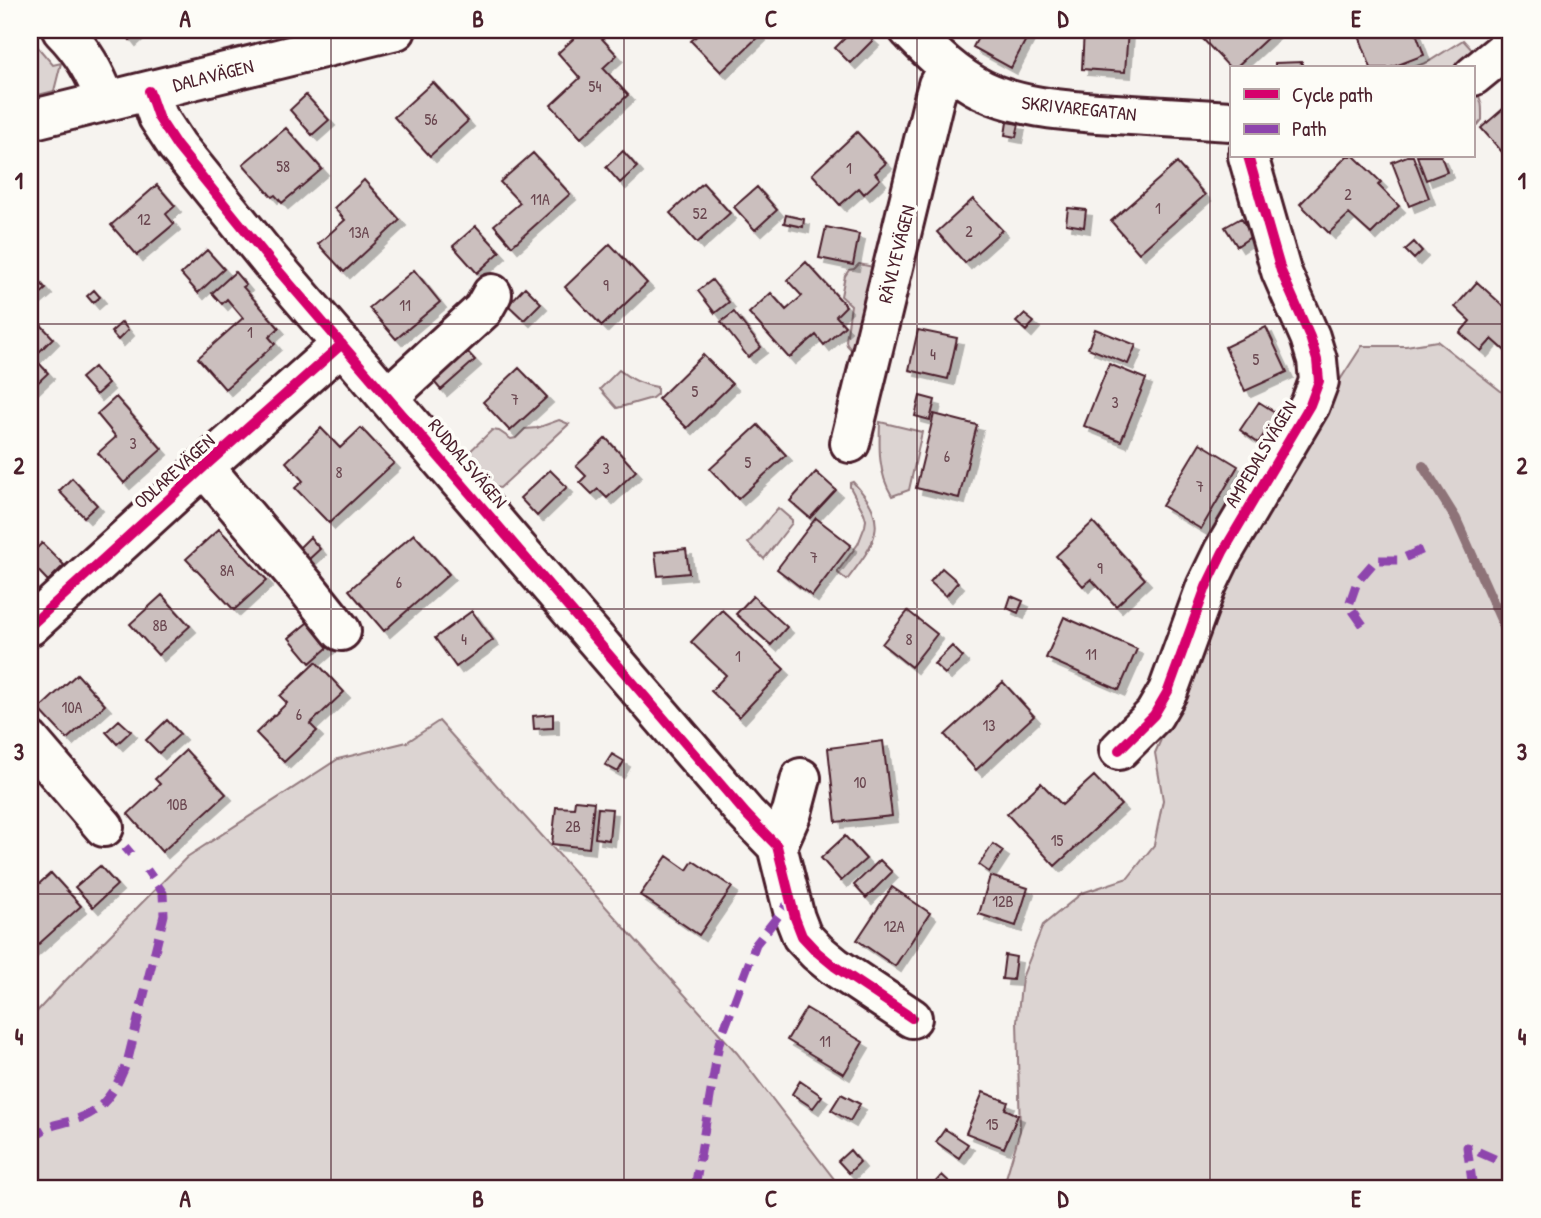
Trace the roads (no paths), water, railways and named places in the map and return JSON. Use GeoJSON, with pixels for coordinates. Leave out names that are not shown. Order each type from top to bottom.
{"type":"FeatureCollection","features":[{"type":"Feature","properties":{"kind":"street"},"geometry":{"type":"LineString","coordinates":[[62,30],[86,59],[106,100]]}},
{"type":"Feature","properties":{"kind":"street","name":"DALAVÄGEN"},"geometry":{"type":"LineString","coordinates":[[30,120],[396,30]]}},
{"type":"Feature","properties":{"kind":"street","name":"SKRIVAREGATAN"},"geometry":{"type":"LineString","coordinates":[[909,30],[948,67],[981,89],[1004,99],[1045,108],[1230,121]]}},
{"type":"Feature","properties":{"kind":"street"},"geometry":{"type":"LineString","coordinates":[[1474,75],[1511,45]]}},
{"type":"Feature","properties":{"kind":"street","name":"RÄVLYEVÄGEN"},"geometry":{"type":"LineString","coordinates":[[850,443],[934,99],[948,67]]}},
{"type":"Feature","properties":{"kind":"street","name":"RUDDALSVÄGEN"},"geometry":{"type":"LineString","coordinates":[[149,91],[158,117],[177,145],[271,262],[776,846]]}},
{"type":"Feature","properties":{"kind":"street","name":"AMPEDALSVÄGEN"},"geometry":{"type":"LineString","coordinates":[[1119,750],[1154,715],[1164,698],[1206,587],[1223,552],[1314,398],[1319,381],[1317,360],[1310,337],[1281,271],[1249,158]]}},
{"type":"Feature","properties":{"kind":"street"},"geometry":{"type":"LineString","coordinates":[[388,397],[483,310],[492,294]]}},
{"type":"Feature","properties":{"kind":"street","name":"ODLAREVÄGEN"},"geometry":{"type":"LineString","coordinates":[[30,626],[342,344]]}},
{"type":"Feature","properties":{"kind":"street"},"geometry":{"type":"LineString","coordinates":[[204,467],[341,631]]}},
{"type":"Feature","properties":{"kind":"street"},"geometry":{"type":"LineString","coordinates":[[30,741],[104,827]]}},
{"type":"Feature","properties":{"kind":"street"},"geometry":{"type":"LineString","coordinates":[[801,778],[792,812],[776,846],[802,936],[834,965],[912,1018]]}},
{"type":"Feature","properties":{"kind":"waterway"},"geometry":{"type":"LineString","coordinates":[[1423,466],[1456,519],[1511,642]]}}]}
